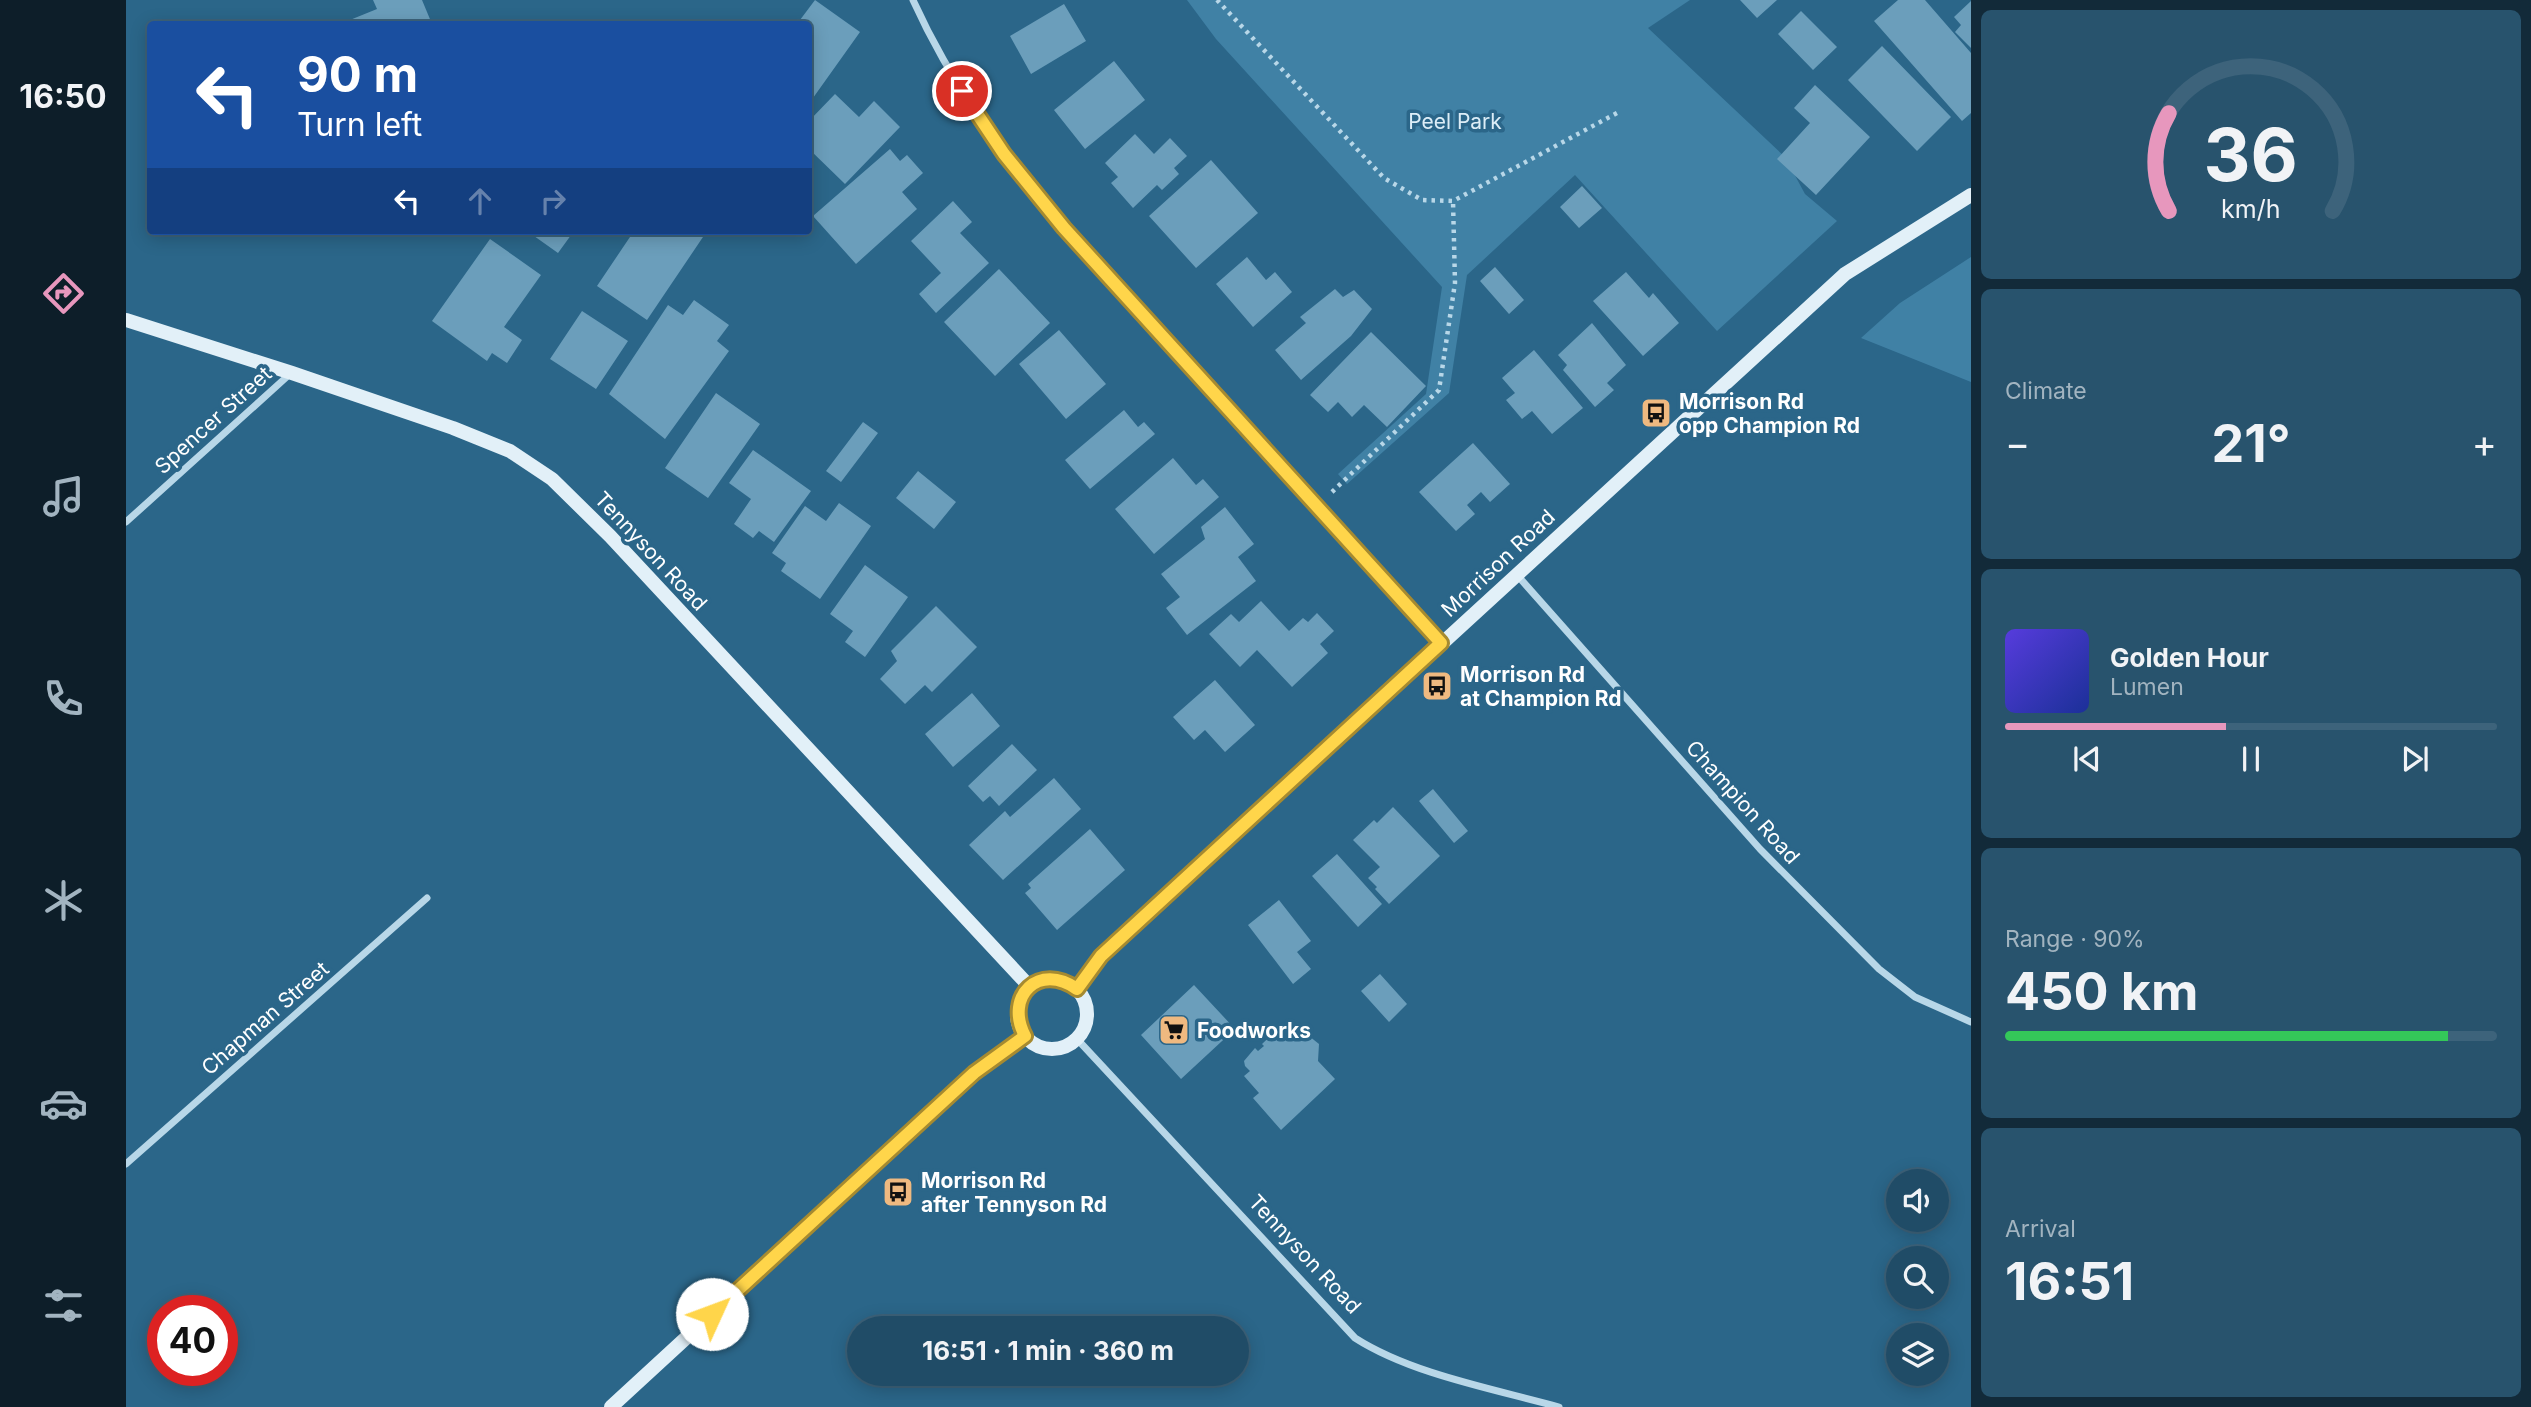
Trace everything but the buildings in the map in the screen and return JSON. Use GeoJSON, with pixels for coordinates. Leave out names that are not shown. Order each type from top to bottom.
{"type":"FeatureCollection","features":[{"type":"Feature","properties":{"kind":"street"},"geometry":{"type":"LineString","coordinates":[[914,0],[949,71],[1018,173],[1064,228],[1441,643]]}},
{"type":"Feature","properties":{"kind":"street","name":"Morrison Road"},"geometry":{"type":"LineString","coordinates":[[1077,989],[1101,956],[1845,274],[1971,195]]}},
{"type":"Feature","properties":{"kind":"street","name":"Tennyson Road"},"geometry":{"type":"LineString","coordinates":[[126,320],[453,428],[510,452],[552,479],[610,536],[1030,987]]}},
{"type":"Feature","properties":{"kind":"street","name":"Spencer Street"},"geometry":{"type":"LineString","coordinates":[[126,522],[292,373]]}},
{"type":"Feature","properties":{"kind":"street","name":"Champion Road"},"geometry":{"type":"LineString","coordinates":[[1516,574],[1760,849],[1879,969],[1915,997],[1971,1022]]}},
{"type":"Feature","properties":{"kind":"street","name":"Chapman Street"},"geometry":{"type":"LineString","coordinates":[[126,1164],[427,898]]}},
{"type":"Feature","properties":{"kind":"street"},"geometry":{"type":"LineString","coordinates":[[1049,979],[1068,983],[1077,989],[1084,998],[1087,1019],[1077,1039],[1069,1045],[1051,1049],[1041,1047],[1025,1036],[1017,1016],[1023,995],[1030,987],[1049,979]]}},
{"type":"Feature","properties":{"kind":"street"},"geometry":{"type":"LineString","coordinates":[[611,1407],[974,1073],[1025,1036]]}},
{"type":"Feature","properties":{"kind":"street","name":"Tennyson Road"},"geometry":{"type":"LineString","coordinates":[[1077,1039],[1355,1338],[1380,1354],[1410,1365],[1559,1407]]}},
{"type":"Feature","properties":{"kind":"path"},"geometry":{"type":"LineString","coordinates":[[1217,0],[1384,178],[1422,200],[1453,201],[1617,113]]}},
{"type":"Feature","properties":{"kind":"path"},"geometry":{"type":"LineString","coordinates":[[1317,506],[1439,390],[1455,283],[1453,201]]}},
{"type":"Feature","properties":{"kind":"green space","name":"Peel Park"},"geometry":{"type":"Polygon","coordinates":[[[1187,0],[1690,0],[1648,28],[1785,157],[1805,194],[1837,221],[1717,331],[1575,175],[1467,275],[1449,393],[1347,484],[1338,474],[1426,394],[1442,287],[1216,39],[1187,0]]]}},
{"type":"Feature","properties":{"kind":"green space"},"geometry":{"type":"Polygon","coordinates":[[[1971,257],[1971,382],[1861,338],[1900,303],[1971,257]]]}},
{"type":"Feature","properties":{"kind":"place","name":"Morrison Rd opp Champion Rd"},"geometry":{"type":"Point","coordinates":[1656,413]}},
{"type":"Feature","properties":{"kind":"place","name":"Morrison Rd at Champion Rd"},"geometry":{"type":"Point","coordinates":[1437,686]}},
{"type":"Feature","properties":{"kind":"place","name":"Foodworks"},"geometry":{"type":"Point","coordinates":[1174,1030]}},
{"type":"Feature","properties":{"kind":"place","name":"Morrison Rd after Tennyson Rd"},"geometry":{"type":"Point","coordinates":[898,1192]}},
{"type":"Feature","properties":{"kind":"route"},"geometry":{"type":"LineString","coordinates":[[712,1314],[974,1073],[1025,1036],[1017,1016],[1018,1005],[1030,987],[1039,981],[1059,979],[1077,989],[1101,956],[1441,643],[1064,228],[1004,154],[962,91]]}}]}
